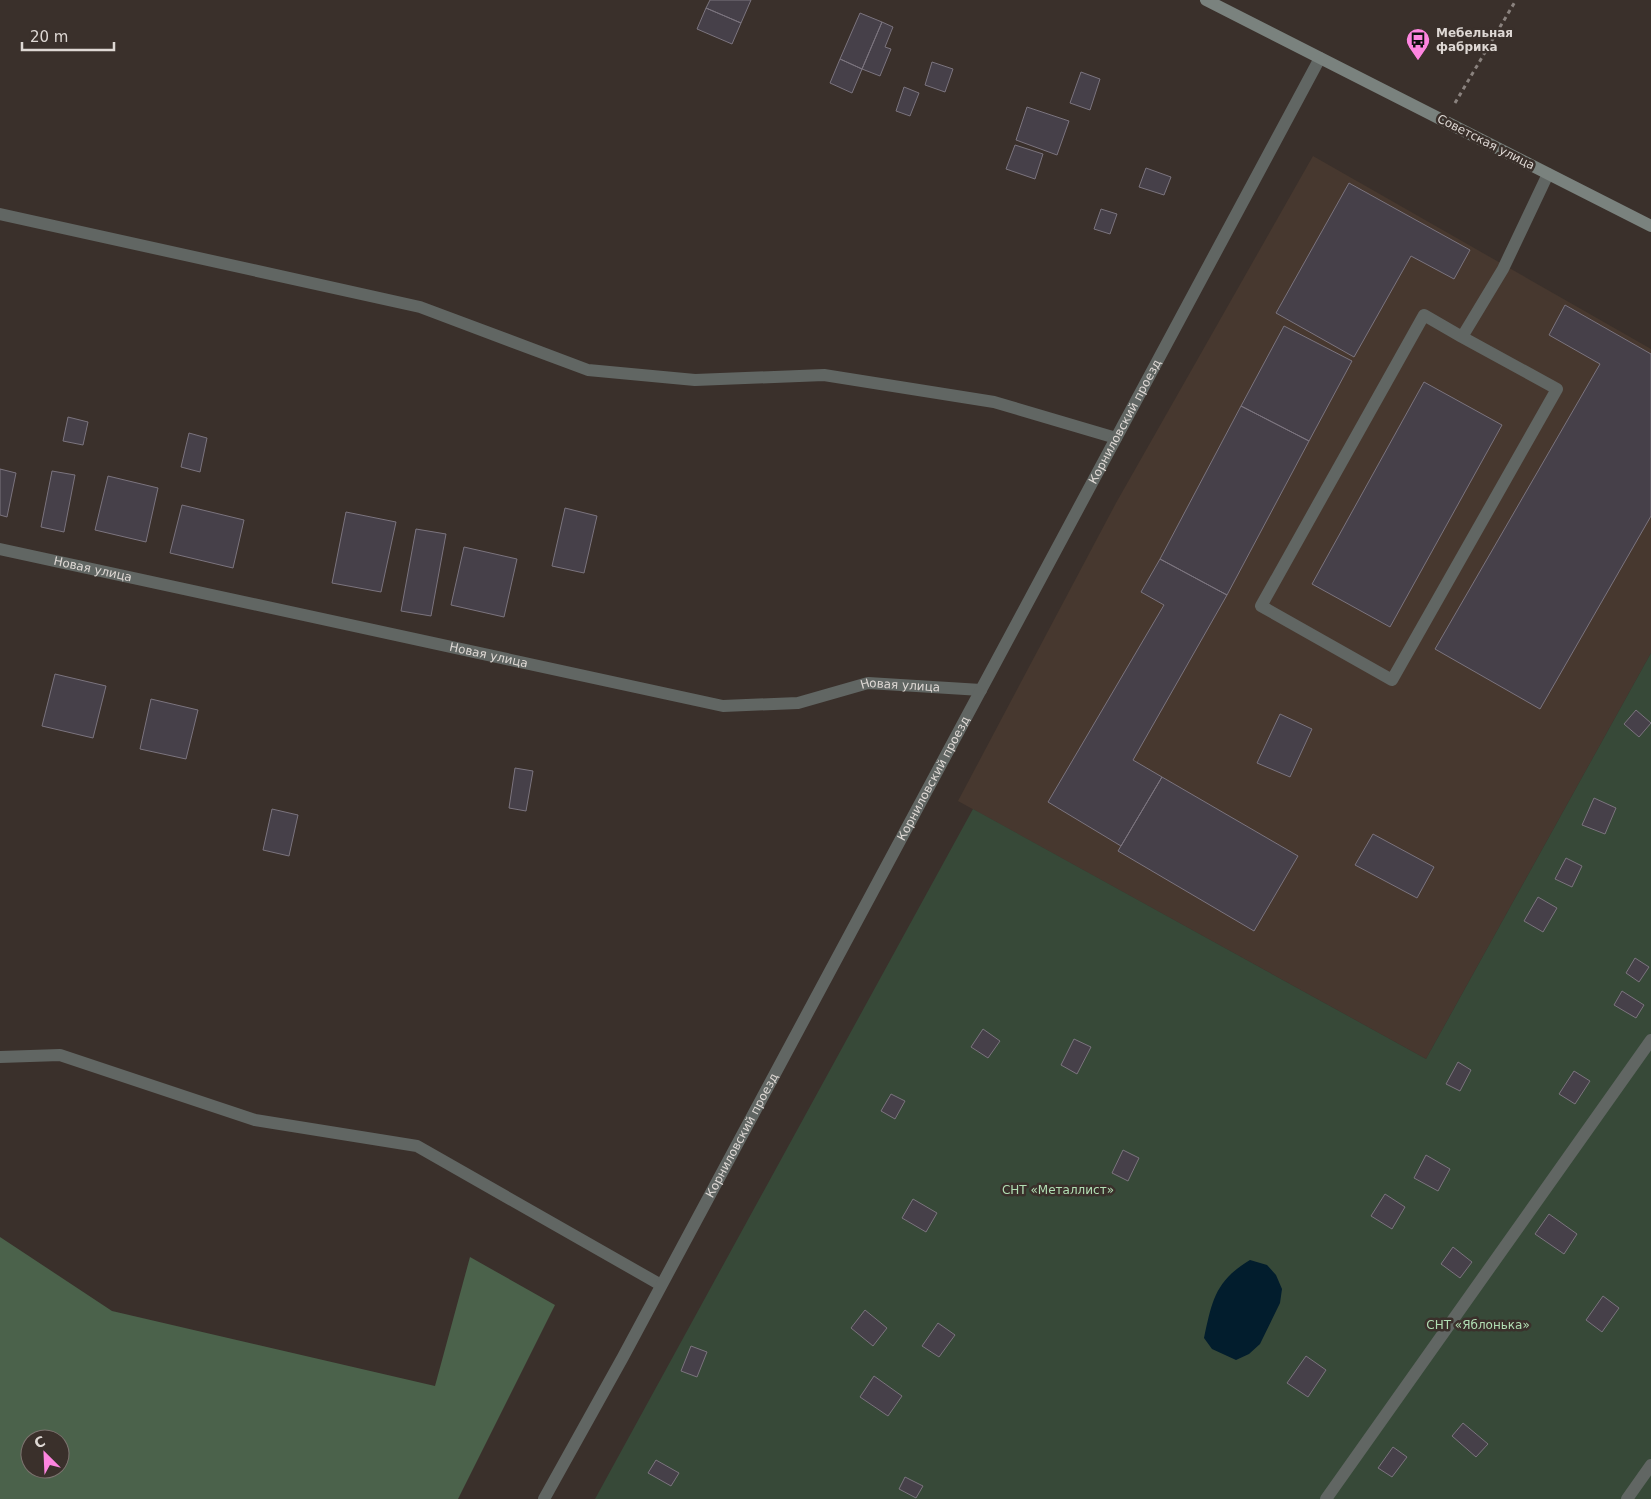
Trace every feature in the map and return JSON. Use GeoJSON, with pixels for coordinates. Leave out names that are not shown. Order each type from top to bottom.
{"type":"FeatureCollection","features":[{"type":"Feature","properties":{"kind":"main road","name":"Советская улица"},"geometry":{"type":"LineString","coordinates":[[1206,0],[1651,226]]}},
{"type":"Feature","properties":{"kind":"street","name":"Корниловский проезд"},"geometry":{"type":"LineString","coordinates":[[544,1499],[661,1286],[1320,58]]}},
{"type":"Feature","properties":{"kind":"street"},"geometry":{"type":"LineString","coordinates":[[1462,337],[1503,269],[1548,174]]}},
{"type":"Feature","properties":{"kind":"street"},"geometry":{"type":"LineString","coordinates":[[0,214],[420,307],[588,370],[695,380],[824,375],[994,402],[1116,438]]}},
{"type":"Feature","properties":{"kind":"street"},"geometry":{"type":"LineString","coordinates":[[1424,315],[1462,337],[1556,389],[1392,680],[1261,606],[1424,315]]}},
{"type":"Feature","properties":{"kind":"street","name":"Новая улица"},"geometry":{"type":"LineString","coordinates":[[0,548],[723,706],[798,703],[868,684],[981,690]]}},
{"type":"Feature","properties":{"kind":"street"},"geometry":{"type":"LineString","coordinates":[[1326,1499],[1651,1040]]}},
{"type":"Feature","properties":{"kind":"street"},"geometry":{"type":"LineString","coordinates":[[0,1057],[60,1056],[255,1120],[417,1146],[661,1286]]}},
{"type":"Feature","properties":{"kind":"street"},"geometry":{"type":"LineString","coordinates":[[1627,1499],[1651,1465]]}},
{"type":"Feature","properties":{"kind":"path"},"geometry":{"type":"LineString","coordinates":[[1444,120],[1516,0]]}},
{"type":"Feature","properties":{"kind":"shaded area"},"geometry":{"type":"Polygon","coordinates":[[[1313,156],[1651,349],[1651,653],[1426,1059],[958,801],[1116,503],[1313,156]]]}},
{"type":"Feature","properties":{"kind":"green space","name":"СНТ «Металлист»"},"geometry":{"type":"Polygon","coordinates":[[[1651,653],[1651,1499],[595,1499],[973,809],[1426,1059],[1651,653]]]}},
{"type":"Feature","properties":{"kind":"green space"},"geometry":{"type":"Polygon","coordinates":[[[0,1237],[112,1311],[435,1386],[470,1257],[555,1305],[458,1499],[0,1499],[0,1237]]]}},
{"type":"Feature","properties":{"kind":"water"},"geometry":{"type":"Polygon","coordinates":[[[1250,1260],[1267,1265],[1276,1275],[1282,1289],[1280,1303],[1260,1344],[1249,1354],[1236,1360],[1212,1349],[1204,1338],[1213,1303],[1222,1284],[1238,1268],[1250,1260]]]}},
{"type":"Feature","properties":{"kind":"building"},"geometry":{"type":"Polygon","coordinates":[[[710,0],[751,0],[741,23],[706,8],[710,0]]]}},
{"type":"Feature","properties":{"kind":"building"},"geometry":{"type":"Polygon","coordinates":[[[706,8],[741,23],[732,44],[697,29],[706,8]]]}},
{"type":"Feature","properties":{"kind":"building"},"geometry":{"type":"Polygon","coordinates":[[[860,13],[882,22],[862,69],[840,59],[860,13]]]}},
{"type":"Feature","properties":{"kind":"building"},"geometry":{"type":"Polygon","coordinates":[[[882,22],[893,27],[885,47],[891,49],[880,76],[862,69],[882,22]]]}},
{"type":"Feature","properties":{"kind":"building"},"geometry":{"type":"Polygon","coordinates":[[[840,59],[862,69],[852,93],[830,83],[840,59]]]}},
{"type":"Feature","properties":{"kind":"building"},"geometry":{"type":"Polygon","coordinates":[[[932,62],[953,69],[945,92],[925,85],[932,62]]]}},
{"type":"Feature","properties":{"kind":"building"},"geometry":{"type":"Polygon","coordinates":[[[1081,72],[1100,79],[1090,110],[1070,103],[1081,72]]]}},
{"type":"Feature","properties":{"kind":"building"},"geometry":{"type":"Polygon","coordinates":[[[904,87],[919,93],[910,116],[896,111],[904,87]]]}},
{"type":"Feature","properties":{"kind":"building"},"geometry":{"type":"Polygon","coordinates":[[[1027,107],[1069,121],[1057,155],[1016,140],[1027,107]]]}},
{"type":"Feature","properties":{"kind":"building"},"geometry":{"type":"Polygon","coordinates":[[[1015,145],[1043,154],[1035,179],[1006,169],[1015,145]]]}},
{"type":"Feature","properties":{"kind":"building"},"geometry":{"type":"Polygon","coordinates":[[[1146,168],[1171,177],[1164,195],[1139,187],[1146,168]]]}},
{"type":"Feature","properties":{"kind":"building"},"geometry":{"type":"Polygon","coordinates":[[[1349,183],[1470,250],[1454,279],[1411,256],[1354,357],[1276,313],[1349,183]]]}},
{"type":"Feature","properties":{"kind":"building"},"geometry":{"type":"Polygon","coordinates":[[[1101,209],[1117,214],[1110,234],[1094,229],[1101,209]]]}},
{"type":"Feature","properties":{"kind":"building"},"geometry":{"type":"Polygon","coordinates":[[[1565,305],[1651,354],[1651,516],[1540,709],[1435,649],[1600,364],[1549,335],[1565,305]]]}},
{"type":"Feature","properties":{"kind":"building"},"geometry":{"type":"Polygon","coordinates":[[[1284,326],[1352,361],[1309,441],[1241,406],[1284,326]]]}},
{"type":"Feature","properties":{"kind":"building"},"geometry":{"type":"Polygon","coordinates":[[[1424,382],[1502,425],[1390,627],[1312,584],[1424,382]]]}},
{"type":"Feature","properties":{"kind":"building"},"geometry":{"type":"Polygon","coordinates":[[[1241,406],[1309,441],[1227,595],[1160,559],[1241,406]]]}},
{"type":"Feature","properties":{"kind":"building"},"geometry":{"type":"Polygon","coordinates":[[[68,417],[88,422],[83,445],[63,441],[68,417]]]}},
{"type":"Feature","properties":{"kind":"building"},"geometry":{"type":"Polygon","coordinates":[[[189,433],[207,438],[200,472],[181,467],[189,433]]]}},
{"type":"Feature","properties":{"kind":"building"},"geometry":{"type":"Polygon","coordinates":[[[0,469],[16,473],[7,517],[0,515],[0,469]]]}},
{"type":"Feature","properties":{"kind":"building"},"geometry":{"type":"Polygon","coordinates":[[[52,471],[75,475],[64,532],[41,527],[52,471]]]}},
{"type":"Feature","properties":{"kind":"building"},"geometry":{"type":"Polygon","coordinates":[[[108,476],[158,488],[146,542],[95,530],[108,476]]]}},
{"type":"Feature","properties":{"kind":"building"},"geometry":{"type":"Polygon","coordinates":[[[182,505],[244,520],[233,568],[170,553],[182,505]]]}},
{"type":"Feature","properties":{"kind":"building"},"geometry":{"type":"Polygon","coordinates":[[[565,508],[597,516],[584,573],[552,566],[565,508]]]}},
{"type":"Feature","properties":{"kind":"building"},"geometry":{"type":"Polygon","coordinates":[[[346,512],[396,522],[381,592],[332,583],[346,512]]]}},
{"type":"Feature","properties":{"kind":"building"},"geometry":{"type":"Polygon","coordinates":[[[416,529],[446,534],[431,616],[401,611],[416,529]]]}},
{"type":"Feature","properties":{"kind":"building"},"geometry":{"type":"Polygon","coordinates":[[[464,547],[517,559],[504,617],[451,605],[464,547]]]}},
{"type":"Feature","properties":{"kind":"building"},"geometry":{"type":"Polygon","coordinates":[[[1160,559],[1227,595],[1133,760],[1162,777],[1121,846],[1048,802],[1164,605],[1141,592],[1160,559]]]}},
{"type":"Feature","properties":{"kind":"building"},"geometry":{"type":"Polygon","coordinates":[[[55,674],[106,686],[93,738],[42,726],[55,674]]]}},
{"type":"Feature","properties":{"kind":"building"},"geometry":{"type":"Polygon","coordinates":[[[151,699],[198,710],[186,759],[140,749],[151,699]]]}},
{"type":"Feature","properties":{"kind":"building"},"geometry":{"type":"Polygon","coordinates":[[[1636,710],[1651,723],[1639,737],[1624,724],[1636,710]]]}},
{"type":"Feature","properties":{"kind":"building"},"geometry":{"type":"Polygon","coordinates":[[[1280,714],[1312,729],[1290,777],[1257,763],[1280,714]]]}},
{"type":"Feature","properties":{"kind":"building"},"geometry":{"type":"Polygon","coordinates":[[[515,768],[533,771],[526,811],[509,808],[515,768]]]}},
{"type":"Feature","properties":{"kind":"building"},"geometry":{"type":"Polygon","coordinates":[[[1162,777],[1298,856],[1254,931],[1118,851],[1162,777]]]}},
{"type":"Feature","properties":{"kind":"building"},"geometry":{"type":"Polygon","coordinates":[[[1594,798],[1616,808],[1605,834],[1582,825],[1594,798]]]}},
{"type":"Feature","properties":{"kind":"building"},"geometry":{"type":"Polygon","coordinates":[[[272,809],[298,815],[289,856],[263,850],[272,809]]]}},
{"type":"Feature","properties":{"kind":"building"},"geometry":{"type":"Polygon","coordinates":[[[1373,834],[1434,867],[1417,898],[1355,865],[1373,834]]]}},
{"type":"Feature","properties":{"kind":"building"},"geometry":{"type":"Polygon","coordinates":[[[1566,858],[1582,866],[1572,887],[1555,879],[1566,858]]]}},
{"type":"Feature","properties":{"kind":"building"},"geometry":{"type":"Polygon","coordinates":[[[1538,897],[1557,908],[1543,932],[1524,921],[1538,897]]]}},
{"type":"Feature","properties":{"kind":"building"},"geometry":{"type":"Polygon","coordinates":[[[1635,958],[1649,967],[1639,982],[1626,973],[1635,958]]]}},
{"type":"Feature","properties":{"kind":"building"},"geometry":{"type":"Polygon","coordinates":[[[1622,991],[1644,1005],[1636,1018],[1614,1005],[1622,991]]]}},
{"type":"Feature","properties":{"kind":"building"},"geometry":{"type":"Polygon","coordinates":[[[983,1029],[1000,1041],[988,1058],[971,1047],[983,1029]]]}},
{"type":"Feature","properties":{"kind":"building"},"geometry":{"type":"Polygon","coordinates":[[[1074,1039],[1091,1047],[1077,1074],[1061,1065],[1074,1039]]]}},
{"type":"Feature","properties":{"kind":"building"},"geometry":{"type":"Polygon","coordinates":[[[1458,1062],[1471,1070],[1460,1091],[1446,1084],[1458,1062]]]}},
{"type":"Feature","properties":{"kind":"building"},"geometry":{"type":"Polygon","coordinates":[[[1574,1071],[1590,1081],[1575,1104],[1559,1094],[1574,1071]]]}},
{"type":"Feature","properties":{"kind":"building"},"geometry":{"type":"Polygon","coordinates":[[[891,1094],[905,1101],[895,1119],[881,1111],[891,1094]]]}},
{"type":"Feature","properties":{"kind":"building"},"geometry":{"type":"Polygon","coordinates":[[[1123,1150],[1139,1158],[1128,1181],[1112,1173],[1123,1150]]]}},
{"type":"Feature","properties":{"kind":"building"},"geometry":{"type":"Polygon","coordinates":[[[1426,1155],[1450,1169],[1438,1191],[1414,1178],[1426,1155]]]}},
{"type":"Feature","properties":{"kind":"building"},"geometry":{"type":"Polygon","coordinates":[[[1385,1194],[1405,1207],[1392,1229],[1371,1216],[1385,1194]]]}},
{"type":"Feature","properties":{"kind":"building"},"geometry":{"type":"Polygon","coordinates":[[[913,1199],[937,1213],[926,1232],[902,1218],[913,1199]]]}},
{"type":"Feature","properties":{"kind":"building"},"geometry":{"type":"Polygon","coordinates":[[[1549,1214],[1577,1234],[1564,1254],[1535,1234],[1549,1214]]]}},
{"type":"Feature","properties":{"kind":"building"},"geometry":{"type":"Polygon","coordinates":[[[1453,1247],[1472,1262],[1460,1278],[1441,1264],[1453,1247]]]}},
{"type":"Feature","properties":{"kind":"building"},"geometry":{"type":"Polygon","coordinates":[[[1603,1296],[1619,1308],[1602,1332],[1586,1320],[1603,1296]]]}},
{"type":"Feature","properties":{"kind":"building"},"geometry":{"type":"Polygon","coordinates":[[[865,1310],[887,1328],[873,1346],[851,1328],[865,1310]]]}},
{"type":"Feature","properties":{"kind":"building"},"geometry":{"type":"Polygon","coordinates":[[[938,1323],[955,1335],[939,1357],[922,1346],[938,1323]]]}},
{"type":"Feature","properties":{"kind":"building"},"geometry":{"type":"Polygon","coordinates":[[[691,1346],[707,1352],[697,1377],[681,1371],[691,1346]]]}},
{"type":"Feature","properties":{"kind":"building"},"geometry":{"type":"Polygon","coordinates":[[[1306,1356],[1326,1370],[1308,1397],[1287,1383],[1306,1356]]]}},
{"type":"Feature","properties":{"kind":"building"},"geometry":{"type":"Polygon","coordinates":[[[874,1376],[902,1396],[888,1416],[860,1397],[874,1376]]]}},
{"type":"Feature","properties":{"kind":"building"},"geometry":{"type":"Polygon","coordinates":[[[1463,1423],[1488,1444],[1476,1457],[1452,1436],[1463,1423]]]}},
{"type":"Feature","properties":{"kind":"building"},"geometry":{"type":"Polygon","coordinates":[[[1393,1447],[1407,1457],[1392,1477],[1378,1468],[1393,1447]]]}},
{"type":"Feature","properties":{"kind":"building"},"geometry":{"type":"Polygon","coordinates":[[[656,1460],[679,1473],[671,1486],[648,1473],[656,1460]]]}},
{"type":"Feature","properties":{"kind":"building"},"geometry":{"type":"Polygon","coordinates":[[[905,1477],[923,1486],[916,1498],[899,1489],[905,1477]]]}},
{"type":"Feature","properties":{"kind":"place","name":"Мебельная фабрика"},"geometry":{"type":"Point","coordinates":[1418,61]}},
{"type":"Feature","properties":{"kind":"park label","name":"СНТ «Яблонька»"},"geometry":{"type":"Point","coordinates":[1478,1325]}}]}
